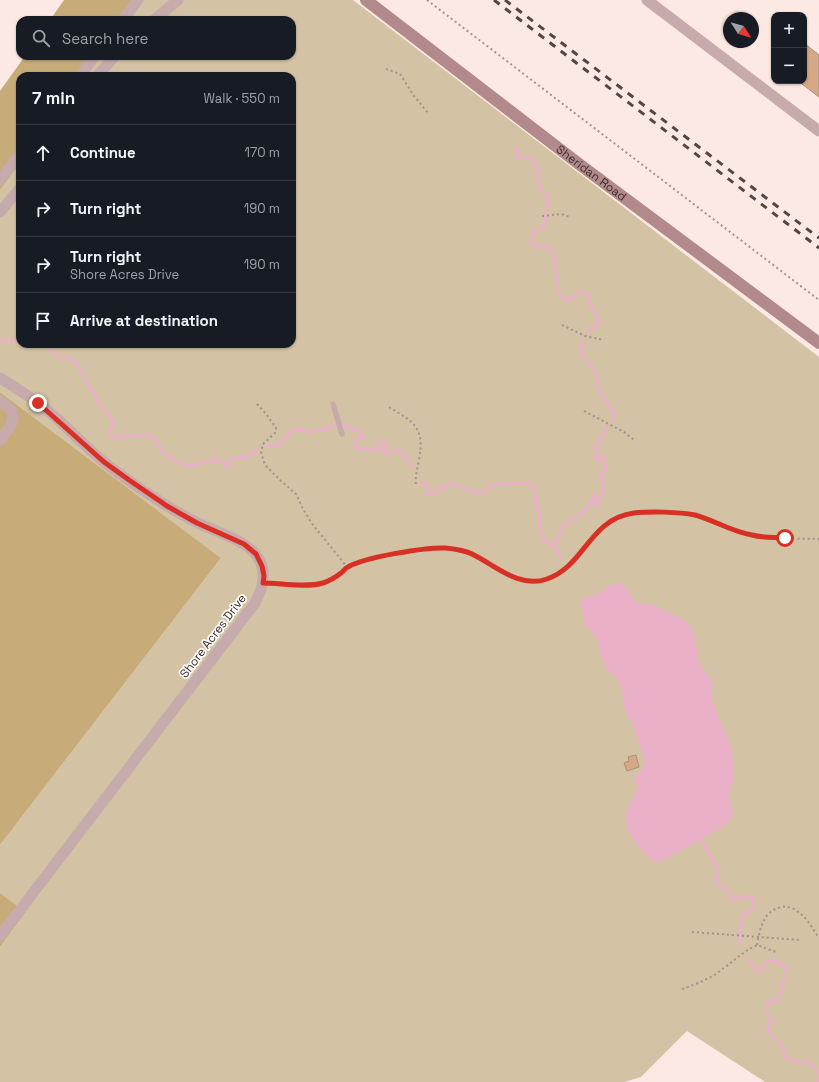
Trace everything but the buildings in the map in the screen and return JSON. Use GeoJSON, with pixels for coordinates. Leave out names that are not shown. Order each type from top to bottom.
{"type":"FeatureCollection","features":[{"type":"Feature","properties":{"kind":"main road","name":"Sheridan Road"},"geometry":{"type":"LineString","coordinates":[[366,0],[579,164],[819,343]]}},
{"type":"Feature","properties":{"kind":"street"},"geometry":{"type":"LineString","coordinates":[[126,16],[138,0]]}},
{"type":"Feature","properties":{"kind":"street"},"geometry":{"type":"LineString","coordinates":[[159,16],[178,0]]}},
{"type":"Feature","properties":{"kind":"street"},"geometry":{"type":"LineString","coordinates":[[647,0],[819,131]]}},
{"type":"Feature","properties":{"kind":"street"},"geometry":{"type":"LineString","coordinates":[[83,72],[92,60]]}},
{"type":"Feature","properties":{"kind":"street"},"geometry":{"type":"LineString","coordinates":[[101,72],[111,60]]}},
{"type":"Feature","properties":{"kind":"street"},"geometry":{"type":"LineString","coordinates":[[0,180],[16,159]]}},
{"type":"Feature","properties":{"kind":"street"},"geometry":{"type":"LineString","coordinates":[[0,212],[16,193]]}},
{"type":"Feature","properties":{"kind":"street","name":"Shore Acres Drive"},"geometry":{"type":"LineString","coordinates":[[0,378],[38,403],[104,462],[167,506],[197,523],[244,544],[256,554],[262,566],[264,576],[262,590],[255,603],[0,936]]}},
{"type":"Feature","properties":{"kind":"street"},"geometry":{"type":"LineString","coordinates":[[0,401],[11,409],[14,417],[11,426],[2,437]]}},
{"type":"Feature","properties":{"kind":"lane"},"geometry":{"type":"LineString","coordinates":[[333,404],[342,434]]}},
{"type":"Feature","properties":{"kind":"path"},"geometry":{"type":"LineString","coordinates":[[426,0],[819,300]]}},
{"type":"Feature","properties":{"kind":"path"},"geometry":{"type":"LineString","coordinates":[[386,69],[400,74],[428,114]]}},
{"type":"Feature","properties":{"kind":"path"},"geometry":{"type":"LineString","coordinates":[[542,216],[561,214],[570,217]]}},
{"type":"Feature","properties":{"kind":"path"},"geometry":{"type":"LineString","coordinates":[[562,325],[585,336],[604,340]]}},
{"type":"Feature","properties":{"kind":"path"},"geometry":{"type":"LineString","coordinates":[[257,404],[276,428],[275,433],[263,444],[261,452],[265,464],[296,494],[313,525],[348,567]]}},
{"type":"Feature","properties":{"kind":"path"},"geometry":{"type":"LineString","coordinates":[[389,407],[416,426],[419,432],[421,440],[415,479],[416,488]]}},
{"type":"Feature","properties":{"kind":"path"},"geometry":{"type":"LineString","coordinates":[[584,411],[624,432],[634,440]]}},
{"type":"Feature","properties":{"kind":"path"},"geometry":{"type":"LineString","coordinates":[[263,583],[313,586],[324,583],[348,567],[374,558],[431,548],[446,548],[471,554],[519,579],[532,581],[546,580],[567,567],[596,533],[610,521],[621,515],[636,513],[695,515],[751,535],[819,539]]}},
{"type":"Feature","properties":{"kind":"path"},"geometry":{"type":"LineString","coordinates":[[757,945],[762,923],[768,913],[776,908],[787,906],[797,910],[805,918],[819,938]]}},
{"type":"Feature","properties":{"kind":"path"},"geometry":{"type":"LineString","coordinates":[[692,932],[800,940]]}},
{"type":"Feature","properties":{"kind":"path"},"geometry":{"type":"LineString","coordinates":[[682,989],[693,986],[716,974],[745,951],[757,945],[776,952]]}},
{"type":"Feature","properties":{"kind":"shaded area"},"geometry":{"type":"Polygon","coordinates":[[[64,0],[144,0],[132,16],[53,16],[64,0]]]}},
{"type":"Feature","properties":{"kind":"shaded area"},"geometry":{"type":"Polygon","coordinates":[[[144,0],[353,0],[819,357],[819,1082],[765,1082],[687,1031],[641,1077],[624,1082],[0,1082],[0,947],[26,912],[0,893],[0,845],[221,558],[0,392],[0,190],[16,169],[16,348],[296,348],[296,72],[89,72],[98,60],[296,60],[296,16],[132,16],[144,0]]]}},
{"type":"Feature","properties":{"kind":"shaded area"},"geometry":{"type":"Polygon","coordinates":[[[22,60],[98,60],[89,72],[16,72],[16,169],[0,190],[0,91],[22,60]]]}},
{"type":"Feature","properties":{"kind":"shaded area"},"geometry":{"type":"Polygon","coordinates":[[[0,392],[221,558],[0,845],[0,392]]]}},
{"type":"Feature","properties":{"kind":"shaded area"},"geometry":{"type":"Polygon","coordinates":[[[618,583],[626,587],[635,602],[641,604],[652,604],[686,621],[694,631],[699,664],[712,681],[712,700],[730,744],[734,764],[734,781],[728,795],[733,812],[731,818],[726,824],[712,833],[666,859],[655,862],[645,854],[635,842],[626,822],[627,812],[637,787],[634,778],[645,764],[644,757],[633,724],[628,717],[624,706],[619,681],[608,671],[605,666],[595,636],[586,625],[580,603],[582,599],[598,594],[606,587],[618,583]]]}},
{"type":"Feature","properties":{"kind":"shaded area"},"geometry":{"type":"Polygon","coordinates":[[[0,893],[26,912],[0,947],[0,893]]]}},
{"type":"Feature","properties":{"kind":"waterway"},"geometry":{"type":"LineString","coordinates":[[517,148],[518,158],[531,158],[538,166],[538,185],[548,198],[545,223],[532,234],[532,243],[537,248],[543,245],[551,250],[555,263],[559,292],[567,301],[579,293],[586,293],[590,297],[589,302],[596,314],[598,323],[597,326],[590,329],[587,334]]}},
{"type":"Feature","properties":{"kind":"waterway"},"geometry":{"type":"LineString","coordinates":[[0,340],[16,341]]}},
{"type":"Feature","properties":{"kind":"waterway"},"geometry":{"type":"LineString","coordinates":[[584,341],[581,347],[582,356],[596,374],[598,388],[614,414],[612,420]]}},
{"type":"Feature","properties":{"kind":"waterway"},"geometry":{"type":"LineString","coordinates":[[50,348],[58,356],[75,362],[99,405],[109,414],[113,422],[110,435],[118,437],[132,435],[150,436],[167,455],[179,462],[192,466],[200,463],[213,462],[214,458],[224,462],[229,468],[230,459],[248,457],[252,452],[257,450]]}},
{"type":"Feature","properties":{"kind":"waterway"},"geometry":{"type":"LineString","coordinates":[[266,447],[282,443],[292,431],[297,429],[310,432],[330,428],[334,423],[358,430],[364,438],[358,438],[355,440],[356,447],[376,452],[378,448],[377,443],[383,442],[387,445],[382,450],[386,454],[398,450],[405,456],[410,466]]}},
{"type":"Feature","properties":{"kind":"waterway"},"geometry":{"type":"LineString","coordinates":[[554,544],[559,537],[562,528],[570,520],[578,517],[590,505],[593,496],[596,495],[594,503],[596,506],[600,504],[601,495],[605,488],[600,476],[601,473],[604,473],[606,470],[604,458],[601,455],[600,460],[596,459],[596,449],[598,442],[607,427]]}},
{"type":"Feature","properties":{"kind":"waterway"},"geometry":{"type":"LineString","coordinates":[[422,482],[429,487],[427,495],[435,494],[438,488],[445,489],[450,482],[469,491],[483,493],[493,484],[528,483],[534,488],[536,498],[535,505],[540,514],[540,529],[546,543],[554,544]]}},
{"type":"Feature","properties":{"kind":"waterway"},"geometry":{"type":"LineString","coordinates":[[554,544],[561,557]]}},
{"type":"Feature","properties":{"kind":"waterway"},"geometry":{"type":"LineString","coordinates":[[701,840],[719,870],[717,883],[729,891],[733,900],[747,896],[755,898],[752,905],[753,910],[744,913],[739,929],[740,944]]}},
{"type":"Feature","properties":{"kind":"waterway"},"geometry":{"type":"LineString","coordinates":[[749,959],[756,972],[763,968],[765,963],[774,960],[785,967],[787,979],[782,982],[782,990],[777,1001],[768,1002],[766,1012],[772,1022],[767,1028],[769,1033],[782,1045],[785,1058],[799,1062],[812,1063],[819,1074]]}},
{"type":"Feature","properties":{"kind":"waterway"},"geometry":{"type":"LineString","coordinates":[[818,1082],[819,1078]]}},
{"type":"Feature","properties":{"kind":"railway"},"geometry":{"type":"LineString","coordinates":[[494,0],[819,248]]}},
{"type":"Feature","properties":{"kind":"railway"},"geometry":{"type":"LineString","coordinates":[[505,0],[819,238]]}},
{"type":"Feature","properties":{"kind":"route"},"geometry":{"type":"LineString","coordinates":[[38,403],[104,462],[129,480],[167,506],[197,523],[244,544],[256,554],[262,566],[264,576],[263,583],[313,586],[324,583],[342,573],[348,567],[361,562],[393,554],[431,548],[446,548],[471,554],[519,579],[532,581],[546,580],[567,567],[596,533],[610,521],[621,515],[636,513],[695,515],[751,535],[785,538]]}}]}
